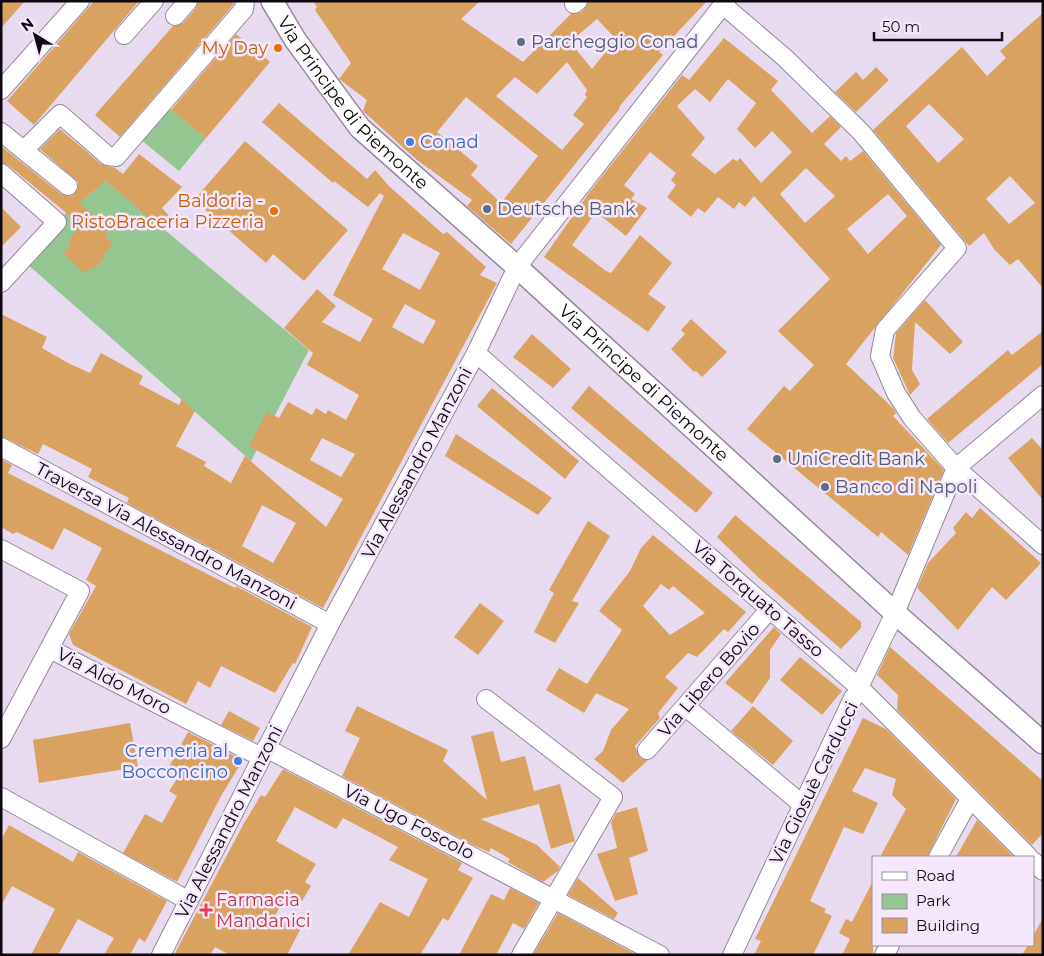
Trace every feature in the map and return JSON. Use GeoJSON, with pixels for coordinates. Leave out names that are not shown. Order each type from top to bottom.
{"type":"FeatureCollection","features":[{"type":"Feature","properties":{"kind":"main road","name":"Via Principe di Piemonte"},"geometry":{"type":"LineString","coordinates":[[272,1],[322,79],[360,128],[517,267],[895,613],[1043,743]]}},
{"type":"Feature","properties":{"kind":"street"},"geometry":{"type":"LineString","coordinates":[[1,90],[80,1]]}},
{"type":"Feature","properties":{"kind":"street"},"geometry":{"type":"LineString","coordinates":[[124,35],[154,1]]}},
{"type":"Feature","properties":{"kind":"street"},"geometry":{"type":"LineString","coordinates":[[175,16],[188,1]]}},
{"type":"Feature","properties":{"kind":"street"},"geometry":{"type":"LineString","coordinates":[[25,149],[60,114],[108,156],[116,157],[244,9],[245,1]]}},
{"type":"Feature","properties":{"kind":"street"},"geometry":{"type":"LineString","coordinates":[[725,3],[784,56],[861,132],[957,248],[885,330],[880,356],[896,393],[912,418],[956,468],[1043,545]]}},
{"type":"Feature","properties":{"kind":"street","name":"Via Alessandro Manzoni"},"geometry":{"type":"LineString","coordinates":[[160,955],[330,624],[476,353],[517,267],[725,3]]}},
{"type":"Feature","properties":{"kind":"street"},"geometry":{"type":"LineString","coordinates":[[1,132],[25,149],[68,186]]}},
{"type":"Feature","properties":{"kind":"street"},"geometry":{"type":"LineString","coordinates":[[1,173],[57,222],[1,283]]}},
{"type":"Feature","properties":{"kind":"street","name":"Via Torquato Tasso"},"geometry":{"type":"LineString","coordinates":[[476,353],[861,690],[1028,856]]}},
{"type":"Feature","properties":{"kind":"street"},"geometry":{"type":"LineString","coordinates":[[956,468],[1043,395]]}},
{"type":"Feature","properties":{"kind":"street","name":"Traversa Via Alessandro Manzoni"},"geometry":{"type":"LineString","coordinates":[[1,447],[330,624]]}},
{"type":"Feature","properties":{"kind":"street","name":"Via Giosuè Carducci"},"geometry":{"type":"LineString","coordinates":[[732,955],[853,698],[861,690],[861,683],[895,613],[956,468]]}},
{"type":"Feature","properties":{"kind":"street","name":"Via Aldo Moro"},"geometry":{"type":"LineString","coordinates":[[1,549],[80,591],[50,649],[263,753]]}},
{"type":"Feature","properties":{"kind":"street","name":"Via Libero Bovio"},"geometry":{"type":"LineString","coordinates":[[647,750],[770,609]]}},
{"type":"Feature","properties":{"kind":"street"},"geometry":{"type":"LineString","coordinates":[[1,738],[50,649]]}},
{"type":"Feature","properties":{"kind":"street"},"geometry":{"type":"LineString","coordinates":[[486,699],[613,797],[553,897],[521,955]]}},
{"type":"Feature","properties":{"kind":"street"},"geometry":{"type":"LineString","coordinates":[[686,707],[803,805]]}},
{"type":"Feature","properties":{"kind":"street","name":"Via Ugo Foscolo"},"geometry":{"type":"LineString","coordinates":[[263,753],[553,897],[660,955]]}},
{"type":"Feature","properties":{"kind":"street"},"geometry":{"type":"LineString","coordinates":[[1,797],[189,901]]}},
{"type":"Feature","properties":{"kind":"street"},"geometry":{"type":"LineString","coordinates":[[939,856],[970,799]]}},
{"type":"Feature","properties":{"kind":"street"},"geometry":{"type":"LineString","coordinates":[[1034,862],[1043,871]]}},
{"type":"Feature","properties":{"kind":"green space"},"geometry":{"type":"Polygon","coordinates":[[[169,108],[206,138],[179,171],[140,139],[169,108]]]}},
{"type":"Feature","properties":{"kind":"green space"},"geometry":{"type":"Polygon","coordinates":[[[106,181],[309,350],[251,461],[26,263],[66,213],[106,181]]]}},
{"type":"Feature","properties":{"kind":"building"},"geometry":{"type":"Polygon","coordinates":[[[1,1],[25,1],[1,28],[1,1]]]}},
{"type":"Feature","properties":{"kind":"building"},"geometry":{"type":"Polygon","coordinates":[[[94,1],[139,1],[34,125],[7,101],[94,1]]]}},
{"type":"Feature","properties":{"kind":"building"},"geometry":{"type":"Polygon","coordinates":[[[198,1],[234,1],[234,4],[120,137],[95,115],[173,26],[183,23],[196,8],[198,1]]]}},
{"type":"Feature","properties":{"kind":"building"},"geometry":{"type":"Polygon","coordinates":[[[313,1],[480,1],[461,19],[523,62],[571,14],[584,10],[588,1],[707,1],[659,52],[663,55],[619,107],[511,244],[467,206],[472,200],[417,160],[363,111],[367,100],[339,79],[351,63],[315,10],[317,7],[313,1]],[[597,19],[570,42],[592,69],[616,39],[597,19]],[[567,62],[537,94],[515,77],[496,96],[562,150],[584,124],[573,115],[587,97],[585,95],[587,90],[567,62]],[[466,97],[437,132],[478,166],[471,175],[501,203],[538,156],[466,97]]]}},
{"type":"Feature","properties":{"kind":"building"},"geometry":{"type":"Polygon","coordinates":[[[1043,13],[1043,288],[1018,259],[1010,265],[994,249],[984,233],[969,246],[873,130],[962,47],[987,76],[1006,58],[1000,51],[1043,13]],[[929,104],[906,126],[938,163],[964,139],[929,104]],[[1010,176],[986,199],[1009,224],[1035,203],[1010,176]]]}},
{"type":"Feature","properties":{"kind":"building"},"geometry":{"type":"Polygon","coordinates":[[[236,34],[270,62],[206,138],[171,110],[236,34]]]}},
{"type":"Feature","properties":{"kind":"building"},"geometry":{"type":"Polygon","coordinates":[[[724,38],[778,81],[771,90],[812,133],[830,116],[841,127],[824,144],[841,161],[846,156],[850,161],[863,151],[941,245],[846,364],[893,408],[896,413],[893,416],[944,470],[908,555],[881,532],[878,537],[747,429],[784,386],[790,391],[814,365],[778,331],[830,279],[754,196],[745,207],[739,202],[734,209],[718,197],[705,213],[698,208],[691,217],[667,197],[676,185],[671,180],[676,173],[650,152],[624,185],[635,194],[631,199],[647,208],[626,236],[596,212],[572,245],[606,271],[611,273],[640,235],[672,263],[648,294],[666,307],[648,332],[544,257],[589,193],[682,75],[689,80],[724,38]],[[728,79],[710,102],[695,89],[677,106],[705,138],[691,155],[715,174],[733,159],[737,161],[740,158],[761,183],[792,152],[772,131],[755,148],[737,129],[756,103],[728,79]],[[806,168],[780,194],[805,223],[835,196],[806,168]],[[888,194],[847,229],[868,254],[907,216],[888,194]]]}},
{"type":"Feature","properties":{"kind":"building"},"geometry":{"type":"Polygon","coordinates":[[[876,67],[889,80],[856,112],[835,92],[856,72],[863,80],[876,67]]]}},
{"type":"Feature","properties":{"kind":"building"},"geometry":{"type":"Polygon","coordinates":[[[279,103],[367,179],[375,170],[389,186],[443,234],[447,232],[486,267],[480,275],[497,283],[323,608],[127,503],[129,498],[88,477],[92,469],[43,444],[38,454],[1,436],[1,314],[47,337],[42,348],[68,363],[90,373],[101,353],[143,376],[139,384],[179,405],[182,399],[195,411],[176,446],[206,462],[204,466],[231,483],[245,456],[326,527],[343,499],[249,446],[267,412],[279,418],[288,402],[312,415],[316,408],[326,414],[328,410],[346,420],[359,395],[307,365],[313,353],[284,328],[317,289],[336,306],[322,322],[360,342],[373,319],[333,295],[384,196],[380,193],[368,207],[334,181],[333,183],[262,122],[279,103]],[[403,233],[382,269],[420,290],[440,253],[403,233]],[[405,304],[392,327],[423,344],[436,321],[405,304]],[[322,438],[310,460],[341,477],[355,454],[322,438]],[[262,505],[242,546],[273,563],[296,523],[262,505]]]}},
{"type":"Feature","properties":{"kind":"building"},"geometry":{"type":"Polygon","coordinates":[[[60,129],[101,164],[115,168],[123,174],[139,154],[182,187],[162,208],[172,219],[161,228],[106,181],[79,203],[104,226],[103,228],[108,233],[105,237],[113,244],[102,256],[105,258],[94,269],[91,267],[85,274],[63,253],[71,244],[68,241],[81,225],[8,165],[1,163],[1,146],[61,194],[72,196],[78,188],[78,182],[40,149],[60,129]]]}},
{"type":"Feature","properties":{"kind":"building","name":"Baldoria - RistoBraceria Pizzeria"},"geometry":{"type":"Polygon","coordinates":[[[245,141],[348,230],[304,281],[273,254],[266,263],[194,200],[245,141]]]}},
{"type":"Feature","properties":{"kind":"building"},"geometry":{"type":"Polygon","coordinates":[[[1,207],[21,227],[1,247],[1,207]]]}},
{"type":"Feature","properties":{"kind":"building"},"geometry":{"type":"Polygon","coordinates":[[[925,300],[963,342],[950,354],[915,322],[912,370],[920,384],[910,395],[893,358],[896,333],[925,300]]]}},
{"type":"Feature","properties":{"kind":"building"},"geometry":{"type":"Polygon","coordinates":[[[691,319],[727,352],[702,377],[696,371],[694,372],[671,349],[685,334],[681,330],[691,319]]]}},
{"type":"Feature","properties":{"kind":"building"},"geometry":{"type":"Polygon","coordinates":[[[1043,331],[1043,364],[948,443],[927,419],[1008,350],[1012,355],[1043,331]]]}},
{"type":"Feature","properties":{"kind":"building"},"geometry":{"type":"Polygon","coordinates":[[[532,334],[571,369],[553,388],[513,357],[532,334]]]}},
{"type":"Feature","properties":{"kind":"building"},"geometry":{"type":"Polygon","coordinates":[[[589,386],[713,493],[696,513],[571,408],[589,386]]]}},
{"type":"Feature","properties":{"kind":"building"},"geometry":{"type":"Polygon","coordinates":[[[492,388],[579,461],[565,479],[477,406],[492,388]]]}},
{"type":"Feature","properties":{"kind":"building"},"geometry":{"type":"Polygon","coordinates":[[[456,434],[552,498],[538,515],[445,456],[456,434]]]}},
{"type":"Feature","properties":{"kind":"building"},"geometry":{"type":"Polygon","coordinates":[[[1032,438],[1043,450],[1043,500],[1008,458],[1032,438]]]}},
{"type":"Feature","properties":{"kind":"building"},"geometry":{"type":"Polygon","coordinates":[[[1,459],[12,465],[8,473],[235,588],[236,586],[312,627],[295,664],[293,663],[275,693],[221,666],[210,688],[198,681],[186,704],[73,645],[69,634],[96,586],[86,580],[102,548],[64,528],[53,550],[17,532],[13,534],[1,527],[1,459]]]}},
{"type":"Feature","properties":{"kind":"building"},"geometry":{"type":"Polygon","coordinates":[[[980,508],[1041,563],[1006,600],[992,587],[958,630],[917,588],[928,563],[956,533],[953,528],[966,512],[972,518],[980,508]]]}},
{"type":"Feature","properties":{"kind":"building"},"geometry":{"type":"Polygon","coordinates":[[[735,515],[861,622],[861,628],[841,649],[759,578],[717,537],[735,515]]]}},
{"type":"Feature","properties":{"kind":"building"},"geometry":{"type":"Polygon","coordinates":[[[588,521],[610,536],[572,601],[579,603],[555,643],[534,632],[554,593],[549,590],[588,521]]]}},
{"type":"Feature","properties":{"kind":"building"},"geometry":{"type":"Polygon","coordinates":[[[653,535],[746,612],[728,632],[724,629],[697,657],[688,653],[665,677],[678,688],[658,713],[660,718],[635,746],[640,758],[648,760],[623,783],[594,759],[603,751],[611,730],[629,709],[596,693],[584,713],[546,690],[559,668],[587,684],[622,630],[599,611],[630,571],[641,548],[653,535]],[[661,584],[643,606],[670,635],[705,613],[673,586],[669,590],[661,584]]]}},
{"type":"Feature","properties":{"kind":"building"},"geometry":{"type":"Polygon","coordinates":[[[480,603],[504,621],[478,655],[454,637],[480,603]]]}},
{"type":"Feature","properties":{"kind":"building"},"geometry":{"type":"Polygon","coordinates":[[[774,627],[781,634],[770,650],[770,678],[752,704],[725,683],[774,627]]]}},
{"type":"Feature","properties":{"kind":"building"},"geometry":{"type":"Polygon","coordinates":[[[890,647],[1043,781],[1043,833],[1032,845],[897,710],[898,695],[877,675],[890,647]]]}},
{"type":"Feature","properties":{"kind":"building"},"geometry":{"type":"Polygon","coordinates":[[[800,657],[842,691],[822,715],[780,680],[800,657]]]}},
{"type":"Feature","properties":{"kind":"building"},"geometry":{"type":"Polygon","coordinates":[[[357,706],[448,750],[443,761],[487,800],[471,736],[493,731],[501,762],[525,756],[534,791],[560,784],[575,841],[551,849],[539,804],[481,819],[537,845],[560,867],[558,871],[543,882],[508,862],[510,859],[491,848],[489,852],[473,845],[342,776],[360,738],[345,731],[357,706]]]}},
{"type":"Feature","properties":{"kind":"building"},"geometry":{"type":"Polygon","coordinates":[[[753,706],[793,741],[773,765],[731,731],[753,706]]]}},
{"type":"Feature","properties":{"kind":"building"},"geometry":{"type":"Polygon","coordinates":[[[229,711],[260,728],[253,741],[221,725],[229,711]]]}},
{"type":"Feature","properties":{"kind":"building"},"geometry":{"type":"Polygon","coordinates":[[[863,718],[886,729],[956,799],[928,856],[881,856],[906,809],[892,795],[896,779],[865,768],[852,791],[878,803],[863,834],[844,827],[810,901],[826,909],[824,912],[832,916],[813,955],[754,955],[761,941],[755,939],[863,718]]]}},
{"type":"Feature","properties":{"kind":"building"},"geometry":{"type":"Polygon","coordinates":[[[130,723],[138,767],[39,783],[33,740],[130,723]]]}},
{"type":"Feature","properties":{"kind":"building"},"geometry":{"type":"Polygon","coordinates":[[[188,732],[243,760],[221,796],[177,882],[123,853],[145,814],[162,823],[177,796],[169,791],[181,773],[169,767],[188,732]]]}},
{"type":"Feature","properties":{"kind":"building"},"geometry":{"type":"Polygon","coordinates":[[[283,769],[462,863],[458,870],[473,878],[448,921],[443,918],[420,955],[348,955],[380,902],[409,917],[428,879],[389,860],[398,847],[343,818],[336,829],[295,807],[276,841],[316,864],[305,882],[311,886],[302,901],[288,894],[274,917],[300,930],[287,955],[230,955],[215,947],[210,955],[174,955],[243,825],[261,795],[265,797],[283,769]]]}},
{"type":"Feature","properties":{"kind":"building"},"geometry":{"type":"Polygon","coordinates":[[[637,807],[648,851],[629,858],[638,894],[615,901],[597,854],[617,848],[611,822],[616,813],[637,807]]]}},
{"type":"Feature","properties":{"kind":"building"},"geometry":{"type":"Polygon","coordinates":[[[977,820],[1013,856],[957,856],[977,820]]]}},
{"type":"Feature","properties":{"kind":"building"},"geometry":{"type":"Polygon","coordinates":[[[9,825],[73,862],[78,852],[167,901],[145,942],[139,938],[130,955],[104,955],[114,938],[78,919],[58,955],[31,955],[55,909],[12,886],[1,906],[1,840],[9,825]]]}},
{"type":"Feature","properties":{"kind":"building"},"geometry":{"type":"Polygon","coordinates":[[[578,878],[618,913],[614,919],[568,895],[578,878]]]}},
{"type":"Feature","properties":{"kind":"building"},"geometry":{"type":"Polygon","coordinates":[[[872,883],[873,955],[842,955],[850,939],[839,933],[846,919],[852,922],[872,883]]]}},
{"type":"Feature","properties":{"kind":"building"},"geometry":{"type":"Polygon","coordinates":[[[510,888],[539,903],[524,929],[513,923],[496,955],[459,955],[491,894],[504,900],[510,888]]]}},
{"type":"Feature","properties":{"kind":"building"},"geometry":{"type":"Polygon","coordinates":[[[558,913],[637,955],[533,955],[558,913]]]}},
{"type":"Feature","properties":{"kind":"building"},"geometry":{"type":"Polygon","coordinates":[[[1043,918],[1043,955],[1022,955],[1027,946],[1034,946],[1034,934],[1043,918]]]}},
{"type":"Feature","properties":{"kind":"place","name":"Parcheggio Conad"},"geometry":{"type":"Point","coordinates":[521,42]}},
{"type":"Feature","properties":{"kind":"place","name":"My Day"},"geometry":{"type":"Point","coordinates":[278,48]}},
{"type":"Feature","properties":{"kind":"place","name":"Conad"},"geometry":{"type":"Point","coordinates":[410,142]}},
{"type":"Feature","properties":{"kind":"place","name":"Deutsche Bank"},"geometry":{"type":"Point","coordinates":[487,209]}},
{"type":"Feature","properties":{"kind":"place","name":"Baldoria - RistoBraceria Pizzeria"},"geometry":{"type":"Point","coordinates":[274,211]}},
{"type":"Feature","properties":{"kind":"place","name":"UniCredit Bank"},"geometry":{"type":"Point","coordinates":[777,459]}},
{"type":"Feature","properties":{"kind":"place","name":"Banco di Napoli"},"geometry":{"type":"Point","coordinates":[825,487]}},
{"type":"Feature","properties":{"kind":"place","name":"Cremeria al Bocconcino"},"geometry":{"type":"Point","coordinates":[238,761]}},
{"type":"Feature","properties":{"kind":"place","name":"Farmacia Mandanici"},"geometry":{"type":"Point","coordinates":[206,910]}}]}
